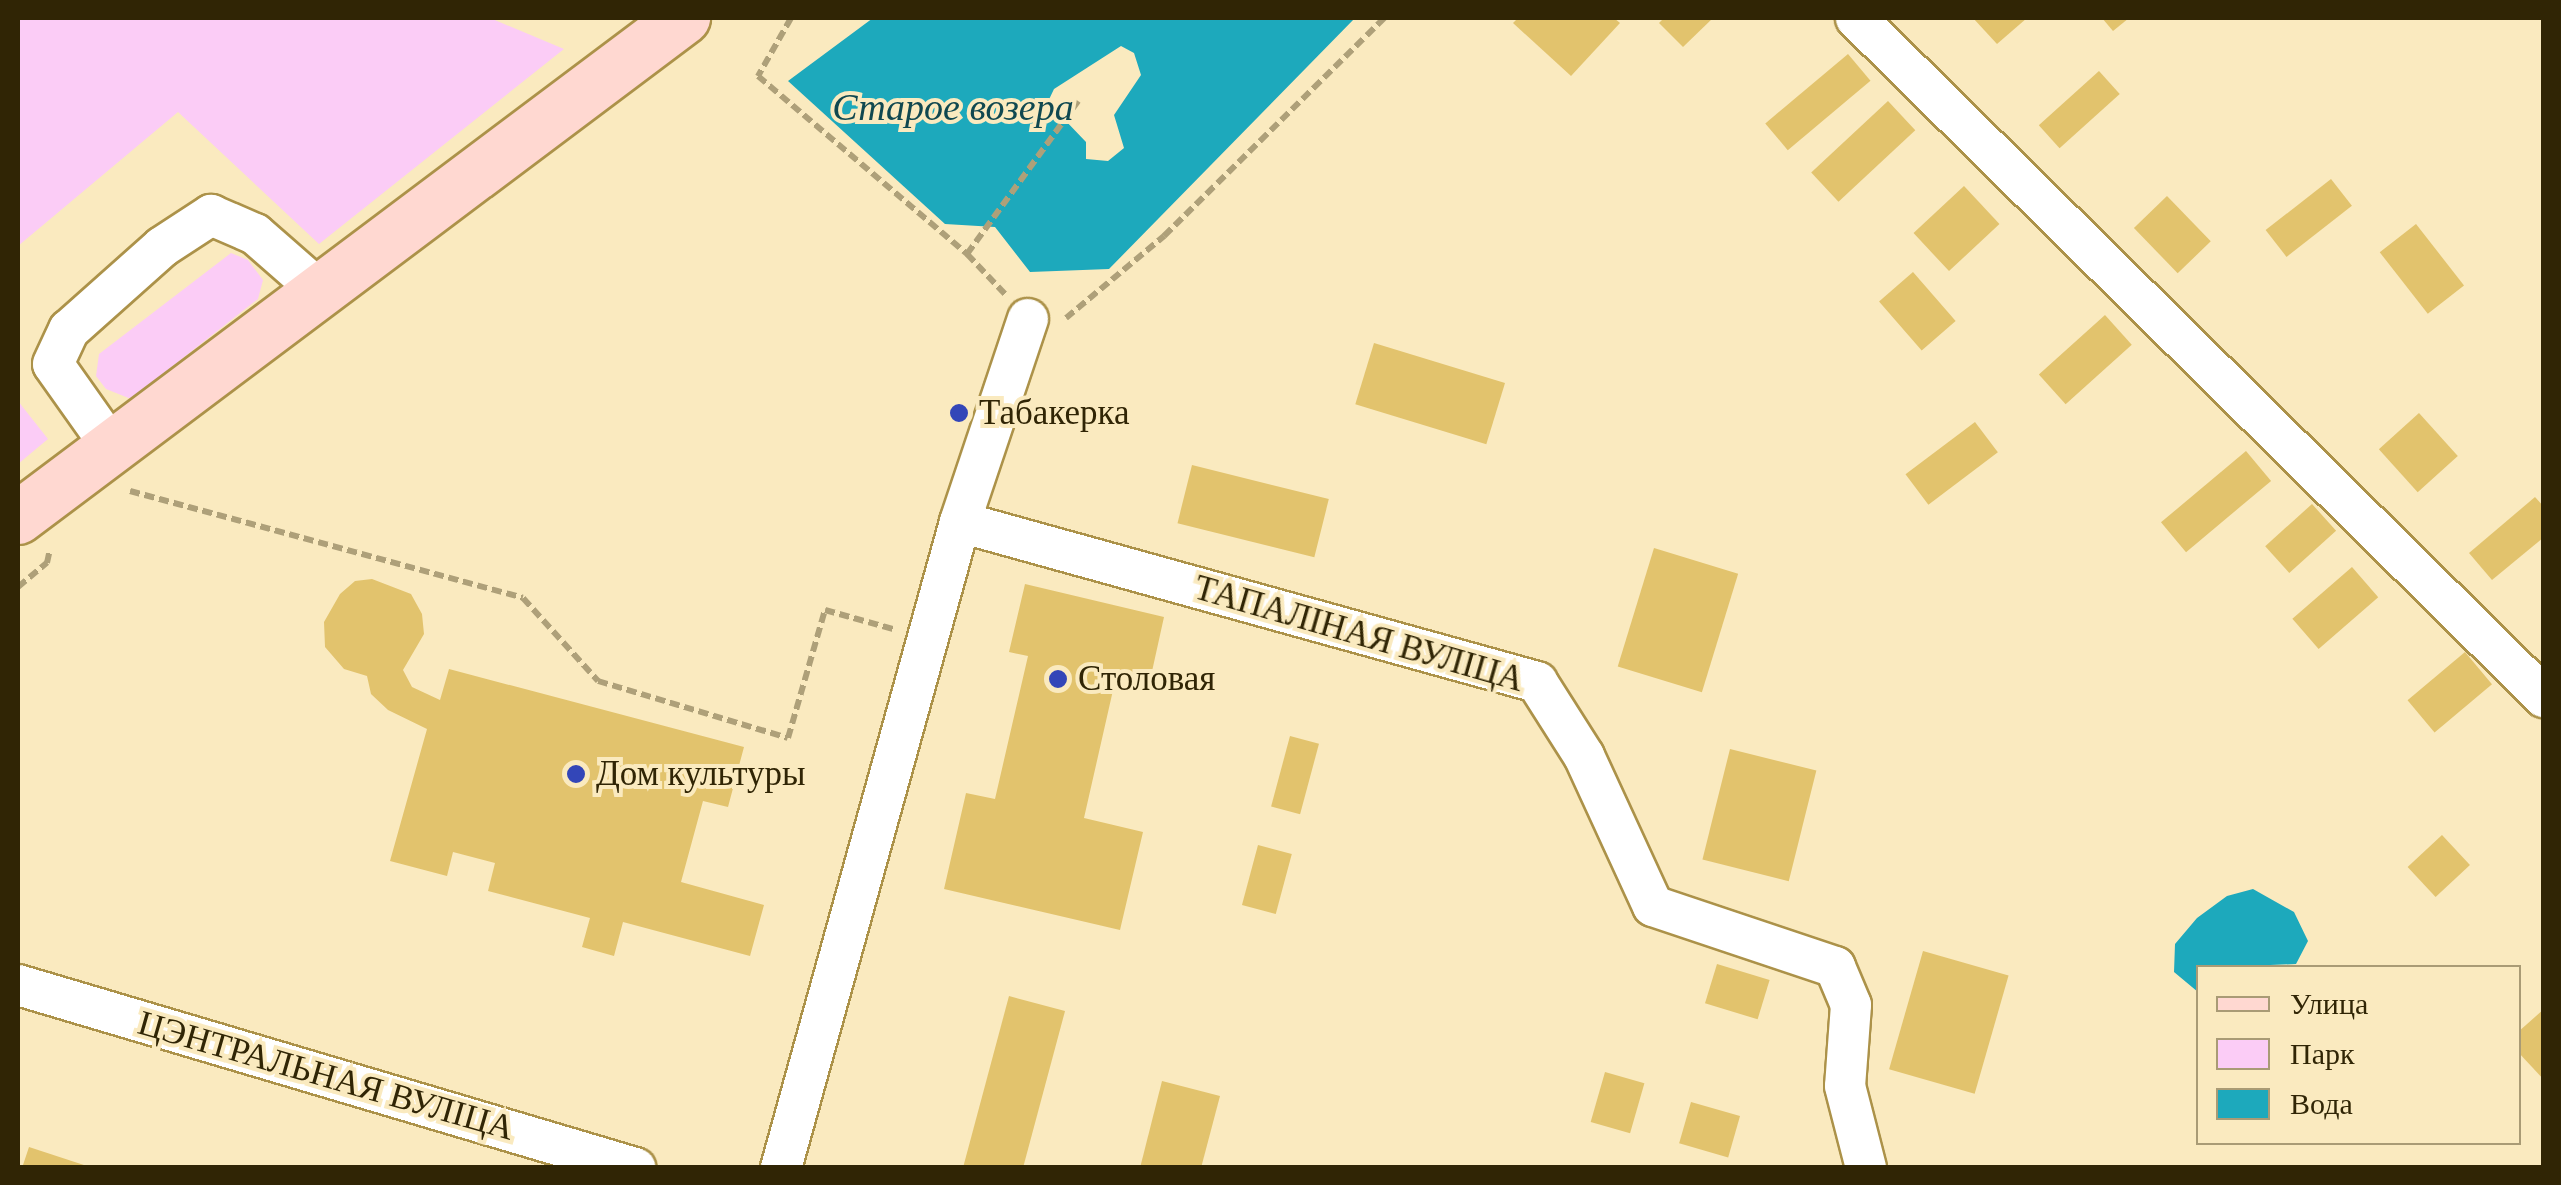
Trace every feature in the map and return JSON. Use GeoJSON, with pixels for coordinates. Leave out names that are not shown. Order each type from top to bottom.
{"type":"FeatureCollection","features":[{"type":"Feature","properties":{"kind":"main road"},"geometry":{"type":"LineString","coordinates":[[35,526],[114,467],[319,290],[684,18]]}},
{"type":"Feature","properties":{"kind":"street"},"geometry":{"type":"LineString","coordinates":[[1856,18],[2544,697]]}},
{"type":"Feature","properties":{"kind":"street"},"geometry":{"type":"LineString","coordinates":[[114,467],[53,364],[69,330],[162,247],[211,215],[255,234],[319,290]]}},
{"type":"Feature","properties":{"kind":"street"},"geometry":{"type":"LineString","coordinates":[[781,1168],[960,522],[1028,319]]}},
{"type":"Feature","properties":{"kind":"street","name":"ТАПАЛІНАЯ ВУЛІЦА"},"geometry":{"type":"LineString","coordinates":[[960,522],[1538,682],[1584,756],[1653,906],[1835,967],[1851,1005],[1845,1086],[1866,1168]]}},
{"type":"Feature","properties":{"kind":"street","name":"ЦЭНТРАЛЬНАЯ ВУЛІЦА"},"geometry":{"type":"LineString","coordinates":[[18,985],[635,1168]]}},
{"type":"Feature","properties":{"kind":"path"},"geometry":{"type":"LineString","coordinates":[[790,18],[758,76],[967,254],[1028,319],[1074,317],[1384,18]]}},
{"type":"Feature","properties":{"kind":"path"},"geometry":{"type":"LineString","coordinates":[[967,254],[1078,101]]}},
{"type":"Feature","properties":{"kind":"path"},"geometry":{"type":"LineString","coordinates":[[114,467],[523,598],[598,681],[788,738],[824,610],[928,638]]}},
{"type":"Feature","properties":{"kind":"path"},"geometry":{"type":"LineString","coordinates":[[18,587],[48,563],[35,526]]}},
{"type":"Feature","properties":{"kind":"green space"},"geometry":{"type":"Polygon","coordinates":[[[18,18],[490,18],[564,49],[319,244],[178,112],[18,246],[18,18]]]}},
{"type":"Feature","properties":{"kind":"green space"},"geometry":{"type":"Polygon","coordinates":[[[231,253],[248,260],[263,280],[258,299],[131,399],[106,389],[96,376],[99,354],[231,253]]]}},
{"type":"Feature","properties":{"kind":"green space"},"geometry":{"type":"Polygon","coordinates":[[[18,401],[48,439],[18,464],[18,401]]]}},
{"type":"Feature","properties":{"kind":"water","name":"Старое возера"},"geometry":{"type":"Polygon","coordinates":[[[873,18],[1355,18],[1109,269],[1030,272],[995,227],[945,224],[788,81],[873,18]],[[1121,46],[1054,89],[1044,110],[1063,118],[1086,142],[1086,159],[1108,161],[1124,148],[1114,115],[1141,75],[1134,53],[1121,46]]]}},
{"type":"Feature","properties":{"kind":"water"},"geometry":{"type":"Polygon","coordinates":[[[2253,889],[2294,912],[2308,941],[2296,964],[2196,965],[2196,990],[2174,972],[2175,944],[2197,918],[2227,896],[2253,889]]]}},
{"type":"Feature","properties":{"kind":"building"},"geometry":{"type":"Polygon","coordinates":[[[1518,18],[1614,18],[1620,23],[1571,76],[1513,23],[1518,18]]]}},
{"type":"Feature","properties":{"kind":"building"},"geometry":{"type":"Polygon","coordinates":[[[1664,18],[1713,18],[1683,47],[1659,23],[1664,18]]]}},
{"type":"Feature","properties":{"kind":"building"},"geometry":{"type":"Polygon","coordinates":[[[1973,18],[2027,18],[1997,44],[1973,18]]]}},
{"type":"Feature","properties":{"kind":"building"},"geometry":{"type":"Polygon","coordinates":[[[2102,18],[2129,18],[2113,31],[2102,18]]]}},
{"type":"Feature","properties":{"kind":"building"},"geometry":{"type":"Polygon","coordinates":[[[1848,54],[1870,81],[1788,150],[1765,123],[1848,54]]]}},
{"type":"Feature","properties":{"kind":"building"},"geometry":{"type":"Polygon","coordinates":[[[2099,71],[2120,94],[2060,148],[2039,125],[2099,71]]]}},
{"type":"Feature","properties":{"kind":"building"},"geometry":{"type":"Polygon","coordinates":[[[1888,101],[1915,130],[1838,202],[1811,173],[1888,101]]]}},
{"type":"Feature","properties":{"kind":"building"},"geometry":{"type":"Polygon","coordinates":[[[2331,179],[2352,206],[2287,257],[2266,230],[2331,179]]]}},
{"type":"Feature","properties":{"kind":"building"},"geometry":{"type":"Polygon","coordinates":[[[1964,186],[1999,224],[1949,271],[1914,233],[1964,186]]]}},
{"type":"Feature","properties":{"kind":"building"},"geometry":{"type":"Polygon","coordinates":[[[2167,196],[2211,241],[2178,273],[2134,228],[2167,196]]]}},
{"type":"Feature","properties":{"kind":"building"},"geometry":{"type":"Polygon","coordinates":[[[2416,224],[2464,285],[2428,314],[2380,252],[2416,224]]]}},
{"type":"Feature","properties":{"kind":"building"},"geometry":{"type":"Polygon","coordinates":[[[1913,272],[1956,321],[1922,351],[1879,302],[1913,272]]]}},
{"type":"Feature","properties":{"kind":"building"},"geometry":{"type":"Polygon","coordinates":[[[2105,315],[2132,345],[2066,404],[2039,375],[2105,315]]]}},
{"type":"Feature","properties":{"kind":"building"},"geometry":{"type":"Polygon","coordinates":[[[1374,343],[1505,383],[1486,444],[1355,404],[1374,343]]]}},
{"type":"Feature","properties":{"kind":"building"},"geometry":{"type":"Polygon","coordinates":[[[2419,413],[2458,456],[2418,492],[2379,449],[2419,413]]]}},
{"type":"Feature","properties":{"kind":"building"},"geometry":{"type":"Polygon","coordinates":[[[1975,422],[1998,452],[1928,505],[1906,474],[1975,422]]]}},
{"type":"Feature","properties":{"kind":"building"},"geometry":{"type":"Polygon","coordinates":[[[2246,451],[2271,481],[2186,552],[2161,522],[2246,451]]]}},
{"type":"Feature","properties":{"kind":"building"},"geometry":{"type":"Polygon","coordinates":[[[1192,465],[1329,499],[1314,557],[1177,523],[1192,465]]]}},
{"type":"Feature","properties":{"kind":"building"},"geometry":{"type":"Polygon","coordinates":[[[2535,497],[2544,507],[2544,537],[2492,580],[2469,553],[2535,497]]]}},
{"type":"Feature","properties":{"kind":"building"},"geometry":{"type":"Polygon","coordinates":[[[2312,504],[2336,531],[2289,573],[2265,546],[2312,504]]]}},
{"type":"Feature","properties":{"kind":"building"},"geometry":{"type":"Polygon","coordinates":[[[1654,548],[1738,574],[1702,692],[1618,667],[1654,548]]]}},
{"type":"Feature","properties":{"kind":"building"},"geometry":{"type":"Polygon","coordinates":[[[2352,567],[2378,597],[2319,649],[2292,619],[2352,567]]]}},
{"type":"Feature","properties":{"kind":"building","name":"Дом культуры"},"geometry":{"type":"Polygon","coordinates":[[[372,579],[411,594],[422,614],[424,634],[403,670],[412,687],[440,700],[449,669],[744,747],[728,807],[703,801],[681,882],[764,905],[750,956],[623,922],[614,956],[582,947],[590,918],[488,891],[495,863],[453,852],[447,876],[390,861],[427,729],[388,710],[371,694],[367,676],[344,669],[325,647],[324,622],[340,594],[355,581],[372,579]]]}},
{"type":"Feature","properties":{"kind":"building"},"geometry":{"type":"Polygon","coordinates":[[[1025,584],[1164,617],[1149,685],[1116,677],[1084,818],[1143,832],[1120,930],[944,889],[966,793],[995,799],[1028,656],[1009,652],[1025,584]]]}},
{"type":"Feature","properties":{"kind":"building"},"geometry":{"type":"Polygon","coordinates":[[[2465,652],[2492,684],[2435,732],[2408,700],[2465,652]]]}},
{"type":"Feature","properties":{"kind":"building"},"geometry":{"type":"Polygon","coordinates":[[[1290,736],[1319,744],[1300,814],[1271,807],[1290,736]]]}},
{"type":"Feature","properties":{"kind":"building"},"geometry":{"type":"Polygon","coordinates":[[[1730,749],[1816,771],[1789,881],[1702,860],[1730,749]]]}},
{"type":"Feature","properties":{"kind":"building"},"geometry":{"type":"Polygon","coordinates":[[[2442,835],[2470,865],[2436,897],[2408,867],[2442,835]]]}},
{"type":"Feature","properties":{"kind":"building"},"geometry":{"type":"Polygon","coordinates":[[[1258,845],[1292,854],[1276,914],[1242,905],[1258,845]]]}},
{"type":"Feature","properties":{"kind":"building"},"geometry":{"type":"Polygon","coordinates":[[[1923,951],[2009,976],[1975,1094],[1889,1069],[1923,951]]]}},
{"type":"Feature","properties":{"kind":"building"},"geometry":{"type":"Polygon","coordinates":[[[1717,964],[1770,980],[1758,1019],[1705,1003],[1717,964]]]}},
{"type":"Feature","properties":{"kind":"building"},"geometry":{"type":"Polygon","coordinates":[[[1009,996],[1065,1011],[1023,1168],[963,1168],[1009,996]]]}},
{"type":"Feature","properties":{"kind":"building"},"geometry":{"type":"Polygon","coordinates":[[[2544,1009],[2544,1080],[2521,1055],[2521,1029],[2544,1009]]]}},
{"type":"Feature","properties":{"kind":"building"},"geometry":{"type":"Polygon","coordinates":[[[1605,1072],[1644,1083],[1630,1133],[1591,1122],[1605,1072]]]}},
{"type":"Feature","properties":{"kind":"building"},"geometry":{"type":"Polygon","coordinates":[[[1162,1081],[1220,1096],[1201,1168],[1140,1168],[1162,1081]]]}},
{"type":"Feature","properties":{"kind":"building"},"geometry":{"type":"Polygon","coordinates":[[[1691,1102],[1740,1116],[1728,1157],[1679,1143],[1691,1102]]]}},
{"type":"Feature","properties":{"kind":"building"},"geometry":{"type":"Polygon","coordinates":[[[29,1147],[90,1167],[90,1168],[22,1168],[29,1147]]]}},
{"type":"Feature","properties":{"kind":"place","name":"Табакерка"},"geometry":{"type":"Point","coordinates":[959,413]}},
{"type":"Feature","properties":{"kind":"place","name":"Столовая"},"geometry":{"type":"Point","coordinates":[1058,679]}},
{"type":"Feature","properties":{"kind":"place","name":"Дом культуры"},"geometry":{"type":"Point","coordinates":[576,774]}}]}
